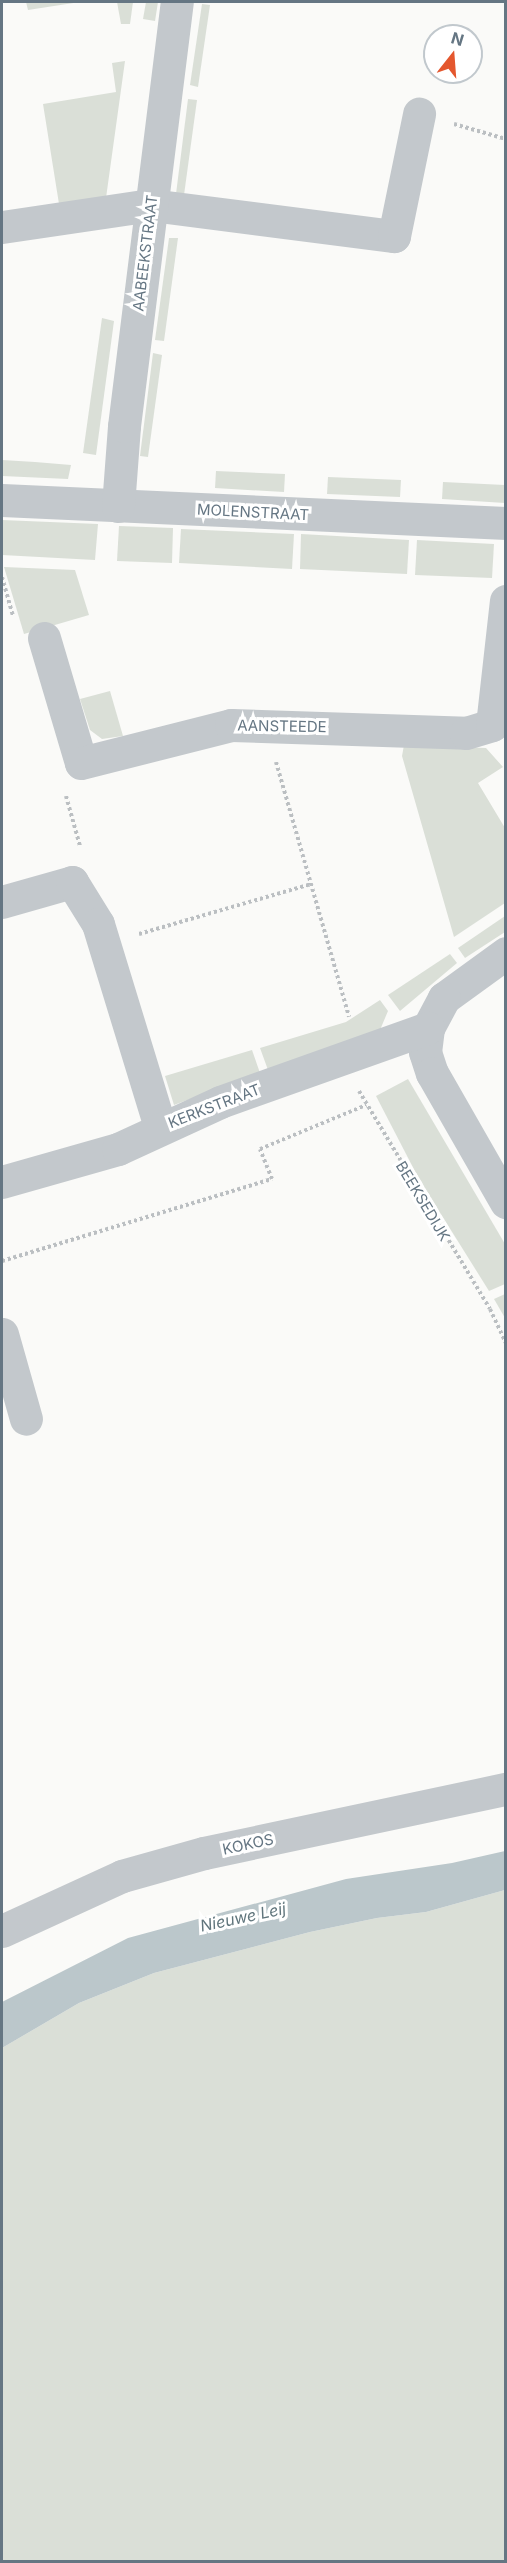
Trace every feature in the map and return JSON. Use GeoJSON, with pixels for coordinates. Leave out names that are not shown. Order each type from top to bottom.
{"type":"FeatureCollection","features":[{"type":"Feature","properties":{"kind":"street","name":"AABEEKSTRAAT"},"geometry":{"type":"LineString","coordinates":[[118,506],[151,205],[177,2]]}},
{"type":"Feature","properties":{"kind":"street"},"geometry":{"type":"LineString","coordinates":[[2,227],[151,205],[394,236],[419,114]]}},
{"type":"Feature","properties":{"kind":"street","name":"MOLENSTRAAT"},"geometry":{"type":"LineString","coordinates":[[2,500],[506,524]]}},
{"type":"Feature","properties":{"kind":"street","name":"AANSTEEDE"},"geometry":{"type":"LineString","coordinates":[[81,763],[189,732],[265,723],[466,733],[492,725],[506,601]]}},
{"type":"Feature","properties":{"kind":"street"},"geometry":{"type":"LineString","coordinates":[[44,638],[81,763]]}},
{"type":"Feature","properties":{"kind":"street"},"geometry":{"type":"LineString","coordinates":[[2,902],[72,882],[98,924],[160,1127]]}},
{"type":"Feature","properties":{"kind":"street"},"geometry":{"type":"LineString","coordinates":[[506,953],[444,998],[428,1028],[425,1052],[432,1073],[506,1202]]}},
{"type":"Feature","properties":{"kind":"street","name":"KERKSTRAAT"},"geometry":{"type":"LineString","coordinates":[[2,1182],[78,1164],[118,1149],[160,1127],[428,1028]]}},
{"type":"Feature","properties":{"kind":"street"},"geometry":{"type":"LineString","coordinates":[[2,1334],[26,1419]]}},
{"type":"Feature","properties":{"kind":"street","name":"KOKOS"},"geometry":{"type":"LineString","coordinates":[[2,1931],[122,1876],[204,1853],[506,1789]]}},
{"type":"Feature","properties":{"kind":"path"},"geometry":{"type":"LineString","coordinates":[[419,114],[506,139]]}},
{"type":"Feature","properties":{"kind":"path","name":"BEEKSEDIJK"},"geometry":{"type":"LineString","coordinates":[[265,723],[311,884],[351,1055],[366,1105],[490,1309],[506,1343]]}},
{"type":"Feature","properties":{"kind":"path"},"geometry":{"type":"LineString","coordinates":[[72,882],[84,861],[58,769],[81,763]]}},
{"type":"Feature","properties":{"kind":"path"},"geometry":{"type":"LineString","coordinates":[[104,944],[311,884]]}},
{"type":"Feature","properties":{"kind":"path"},"geometry":{"type":"LineString","coordinates":[[2,1261],[272,1179],[261,1149],[366,1105]]}},
{"type":"Feature","properties":{"kind":"shaded area"},"geometry":{"type":"Polygon","coordinates":[[[26,2],[80,2],[28,10],[26,2]]]}},
{"type":"Feature","properties":{"kind":"shaded area"},"geometry":{"type":"Polygon","coordinates":[[[117,2],[133,2],[130,24],[121,24],[117,2]]]}},
{"type":"Feature","properties":{"kind":"shaded area"},"geometry":{"type":"Polygon","coordinates":[[[146,2],[158,2],[155,21],[143,19],[146,2]]]}},
{"type":"Feature","properties":{"kind":"shaded area"},"geometry":{"type":"Polygon","coordinates":[[[202,4],[210,5],[198,87],[190,85],[202,4]]]}},
{"type":"Feature","properties":{"kind":"shaded area"},"geometry":{"type":"Polygon","coordinates":[[[125,61],[106,198],[59,204],[43,104],[116,92],[112,63],[125,61]]]}},
{"type":"Feature","properties":{"kind":"shaded area"},"geometry":{"type":"Polygon","coordinates":[[[188,99],[197,100],[184,195],[176,194],[188,99]]]}},
{"type":"Feature","properties":{"kind":"shaded area"},"geometry":{"type":"Polygon","coordinates":[[[169,238],[178,238],[164,341],[155,340],[169,238]]]}},
{"type":"Feature","properties":{"kind":"shaded area"},"geometry":{"type":"Polygon","coordinates":[[[102,318],[114,321],[96,455],[83,453],[102,318]]]}},
{"type":"Feature","properties":{"kind":"shaded area"},"geometry":{"type":"Polygon","coordinates":[[[153,353],[162,355],[148,457],[140,456],[153,353]]]}},
{"type":"Feature","properties":{"kind":"shaded area"},"geometry":{"type":"Polygon","coordinates":[[[2,460],[71,465],[68,479],[2,476],[2,460]]]}},
{"type":"Feature","properties":{"kind":"shaded area"},"geometry":{"type":"Polygon","coordinates":[[[216,471],[285,474],[284,492],[215,488],[216,471]]]}},
{"type":"Feature","properties":{"kind":"shaded area"},"geometry":{"type":"Polygon","coordinates":[[[328,477],[401,480],[400,497],[327,494],[328,477]]]}},
{"type":"Feature","properties":{"kind":"shaded area"},"geometry":{"type":"Polygon","coordinates":[[[443,482],[505,485],[505,503],[442,499],[443,482]]]}},
{"type":"Feature","properties":{"kind":"shaded area"},"geometry":{"type":"Polygon","coordinates":[[[2,520],[98,524],[95,560],[2,555],[2,520]]]}},
{"type":"Feature","properties":{"kind":"shaded area"},"geometry":{"type":"Polygon","coordinates":[[[119,526],[173,528],[172,563],[117,561],[119,526]]]}},
{"type":"Feature","properties":{"kind":"shaded area"},"geometry":{"type":"Polygon","coordinates":[[[181,529],[294,534],[292,569],[179,563],[181,529]]]}},
{"type":"Feature","properties":{"kind":"shaded area"},"geometry":{"type":"Polygon","coordinates":[[[301,534],[409,540],[407,574],[300,569],[301,534]]]}},
{"type":"Feature","properties":{"kind":"shaded area"},"geometry":{"type":"Polygon","coordinates":[[[417,540],[494,544],[492,578],[415,575],[417,540]]]}},
{"type":"Feature","properties":{"kind":"shaded area"},"geometry":{"type":"Polygon","coordinates":[[[4,567],[75,570],[89,615],[24,634],[4,567]]]}},
{"type":"Feature","properties":{"kind":"shaded area"},"geometry":{"type":"Polygon","coordinates":[[[110,691],[123,736],[102,739],[90,730],[80,699],[110,691]]]}},
{"type":"Feature","properties":{"kind":"shaded area"},"geometry":{"type":"Polygon","coordinates":[[[404,745],[486,748],[503,767],[478,783],[505,828],[505,903],[454,937],[402,756],[404,745]]]}},
{"type":"Feature","properties":{"kind":"shaded area"},"geometry":{"type":"Polygon","coordinates":[[[505,916],[505,932],[465,958],[458,948],[505,916]]]}},
{"type":"Feature","properties":{"kind":"shaded area"},"geometry":{"type":"Polygon","coordinates":[[[450,954],[457,963],[400,1011],[388,995],[450,954]]]}},
{"type":"Feature","properties":{"kind":"shaded area"},"geometry":{"type":"Polygon","coordinates":[[[380,1000],[388,1011],[380,1030],[268,1070],[260,1048],[346,1022],[380,1000]]]}},
{"type":"Feature","properties":{"kind":"shaded area"},"geometry":{"type":"Polygon","coordinates":[[[252,1050],[260,1073],[174,1105],[165,1076],[252,1050]]]}},
{"type":"Feature","properties":{"kind":"shaded area"},"geometry":{"type":"Polygon","coordinates":[[[408,1079],[505,1244],[505,1284],[489,1291],[419,1179],[376,1096],[408,1079]]]}},
{"type":"Feature","properties":{"kind":"shaded area"},"geometry":{"type":"Polygon","coordinates":[[[505,1294],[505,1318],[494,1299],[505,1294]]]}},
{"type":"Feature","properties":{"kind":"shaded area"},"geometry":{"type":"Polygon","coordinates":[[[505,1890],[505,2561],[2,2562],[2,2048],[79,2003],[154,1973],[310,1932],[377,1918],[426,1912],[505,1890]]]}},
{"type":"Feature","properties":{"kind":"water","name":"Nieuwe Leij"},"geometry":{"type":"Polygon","coordinates":[[[505,1851],[505,1890],[426,1912],[377,1918],[310,1932],[154,1973],[79,2003],[2,2048],[2,2002],[128,1938],[346,1879],[452,1863],[505,1851]]]}}]}
